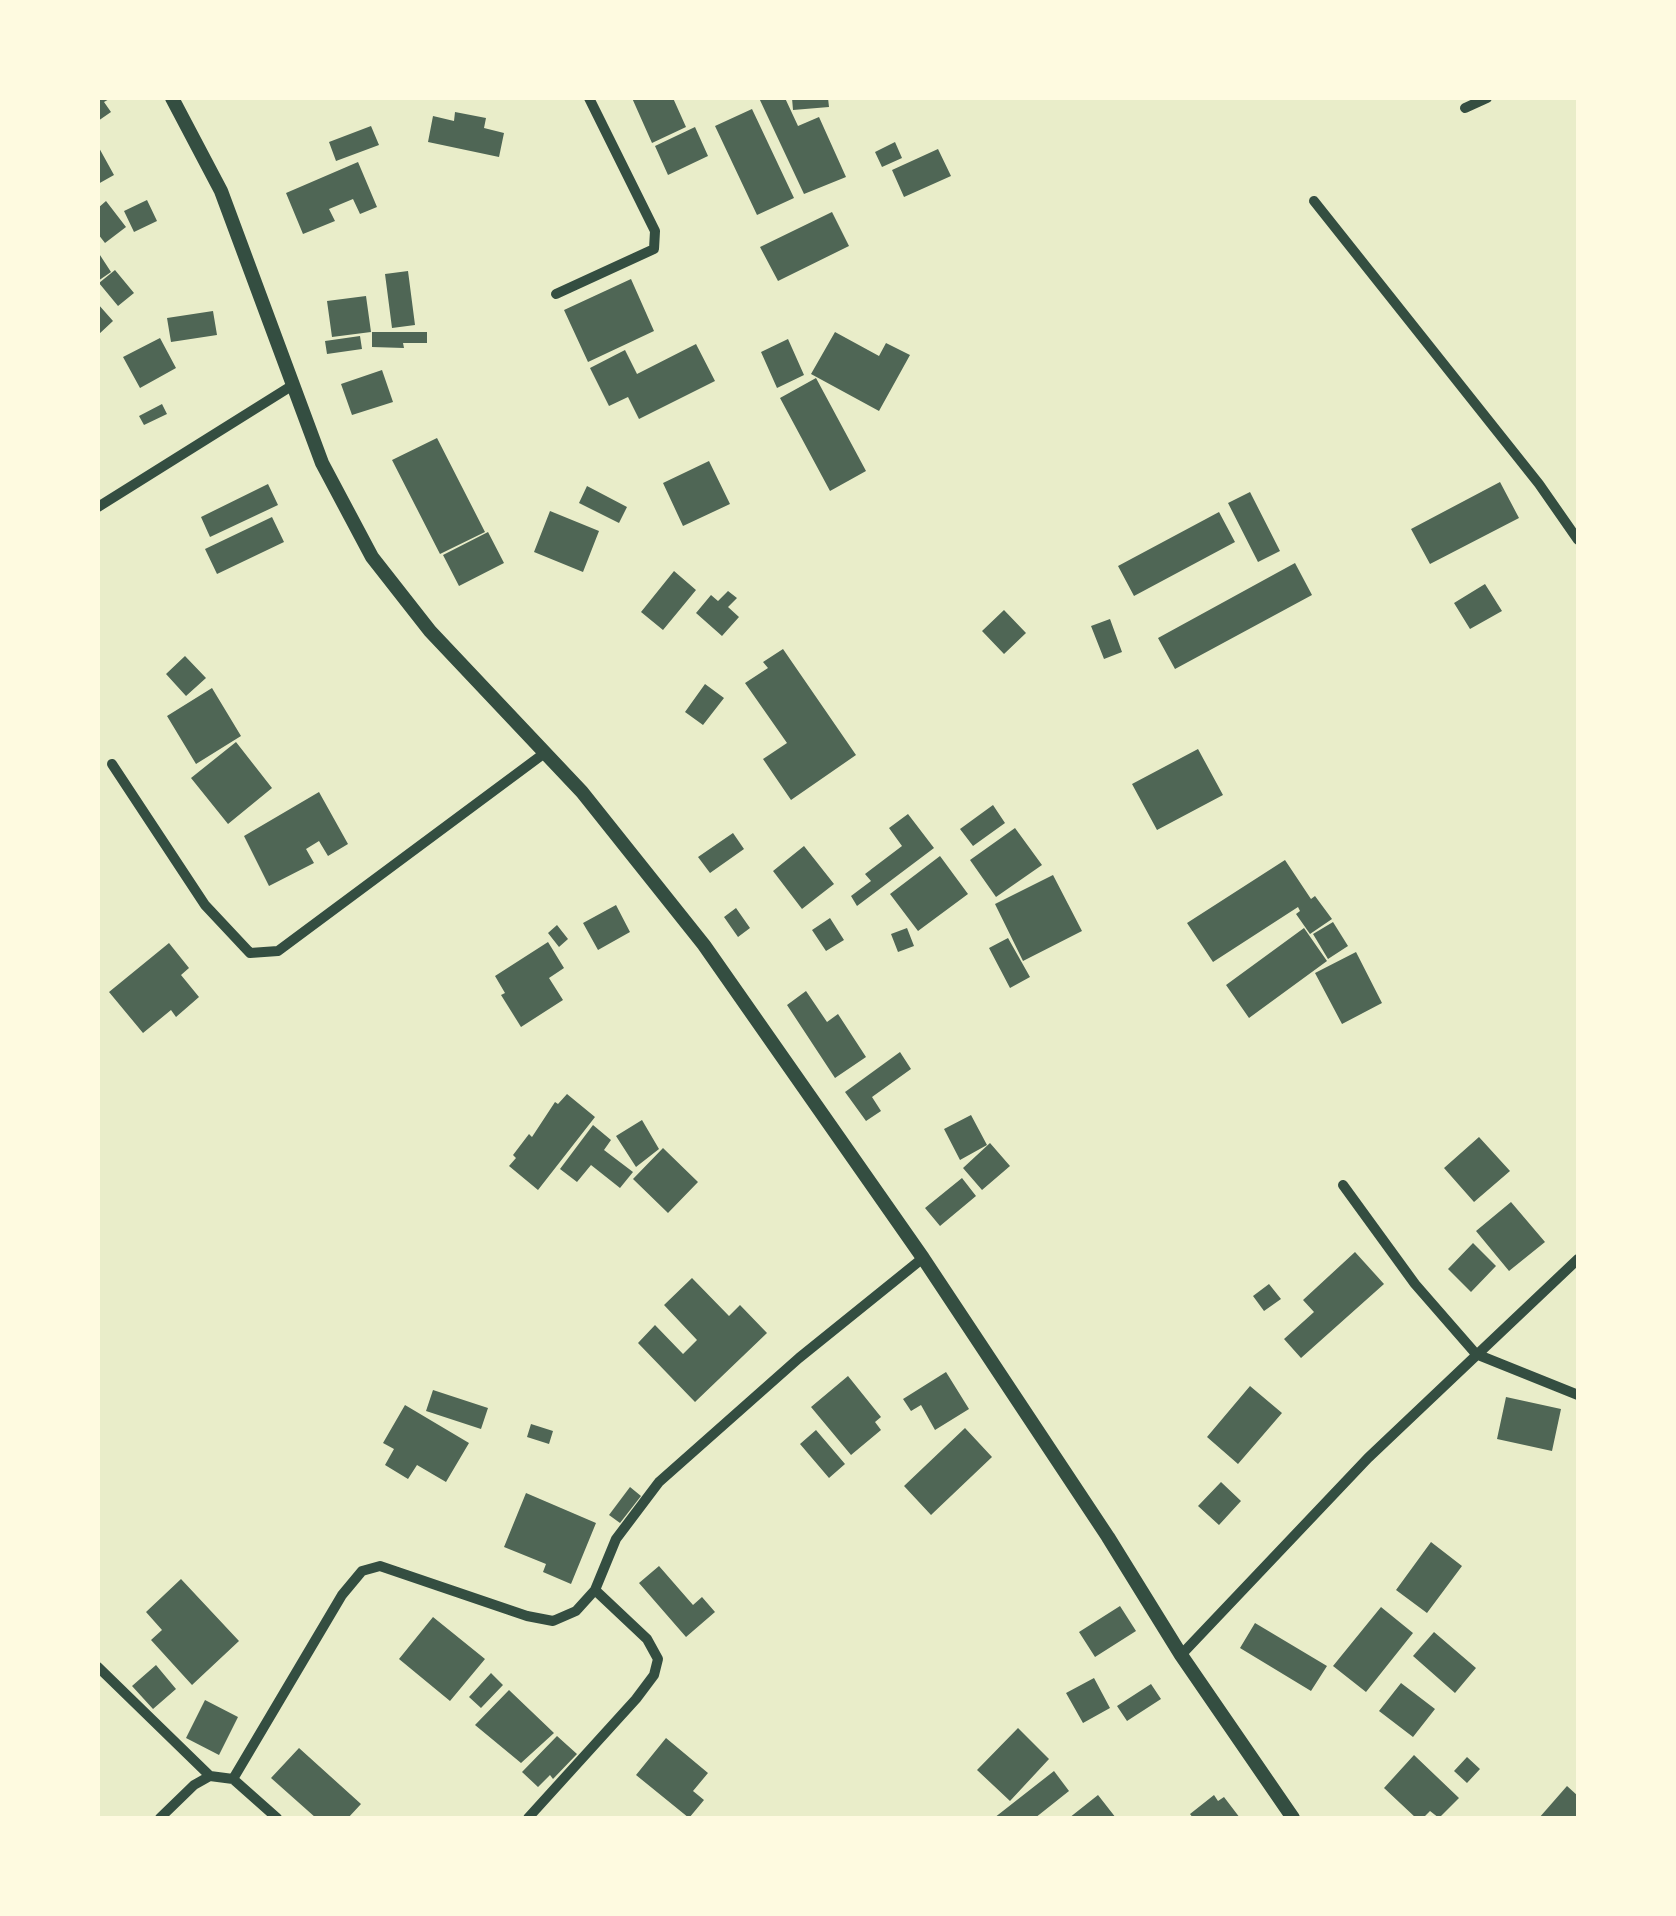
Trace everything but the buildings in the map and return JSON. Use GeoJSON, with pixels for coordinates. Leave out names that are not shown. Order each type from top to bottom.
{"type":"FeatureCollection","features":[{"type":"Feature","properties":{"kind":"street"},"geometry":{"type":"LineString","coordinates":[[172,98],[221,191],[322,463],[372,557],[430,630],[582,792],[704,946],[923,1258],[1108,1537],[1180,1654],[1293,1818]]}},
{"type":"Feature","properties":{"kind":"street"},"geometry":{"type":"LineString","coordinates":[[556,294],[654,250],[654,231],[589,98]]}},
{"type":"Feature","properties":{"kind":"street"},"geometry":{"type":"LineString","coordinates":[[1465,108],[1487,98]]}},
{"type":"Feature","properties":{"kind":"street"},"geometry":{"type":"LineString","coordinates":[[1314,201],[1578,540]]}},
{"type":"Feature","properties":{"kind":"street"},"geometry":{"type":"LineString","coordinates":[[98,507],[294,385]]}},
{"type":"Feature","properties":{"kind":"street"},"geometry":{"type":"LineString","coordinates":[[112,764],[205,904],[250,953],[278,952],[546,752]]}},
{"type":"Feature","properties":{"kind":"street"},"geometry":{"type":"LineString","coordinates":[[1343,1184],[1415,1284],[1476,1354],[1578,1395]]}},
{"type":"Feature","properties":{"kind":"street"},"geometry":{"type":"LineString","coordinates":[[233,1778],[342,1595],[362,1571],[380,1566],[527,1616],[553,1621],[576,1611],[595,1590],[616,1539],[659,1482],[799,1358],[923,1258]]}},
{"type":"Feature","properties":{"kind":"street"},"geometry":{"type":"LineString","coordinates":[[1180,1654],[1368,1458],[1578,1259]]}},
{"type":"Feature","properties":{"kind":"street"},"geometry":{"type":"LineString","coordinates":[[528,1818],[636,1700],[654,1675],[658,1658],[647,1639],[595,1590]]}},
{"type":"Feature","properties":{"kind":"street"},"geometry":{"type":"LineString","coordinates":[[98,1667],[210,1776]]}},
{"type":"Feature","properties":{"kind":"street"},"geometry":{"type":"LineString","coordinates":[[160,1818],[194,1785],[210,1776],[233,1778],[277,1818]]}}]}
